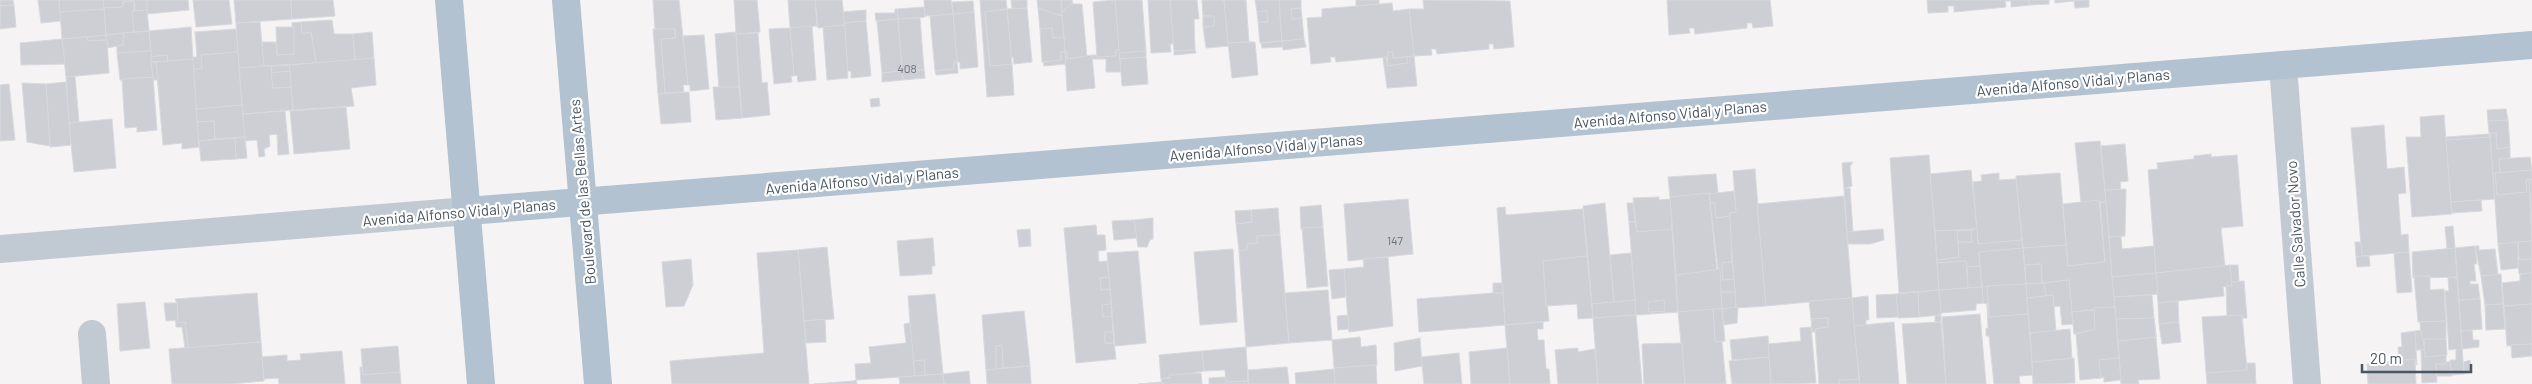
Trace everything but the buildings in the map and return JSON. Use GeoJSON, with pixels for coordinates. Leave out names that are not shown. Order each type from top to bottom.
{"type":"FeatureCollection","features":[{"type":"Feature","properties":{"kind":"main road"},"geometry":{"type":"LineString","coordinates":[[449,0],[481,384]]}},
{"type":"Feature","properties":{"kind":"main road","name":"Boulevard de las Bellas Artes"},"geometry":{"type":"LineString","coordinates":[[566,0],[598,384]]}},
{"type":"Feature","properties":{"kind":"main road","name":"Avenida Alfonso Vidal y Planas"},"geometry":{"type":"LineString","coordinates":[[468,211],[2532,45]]}},
{"type":"Feature","properties":{"kind":"street","name":"Calle Salvador Novo"},"geometry":{"type":"LineString","coordinates":[[2283,65],[2307,384]]}},
{"type":"Feature","properties":{"kind":"street","name":"Avenida Alfonso Vidal y Planas"},"geometry":{"type":"LineString","coordinates":[[0,249],[468,211]]}},
{"type":"Feature","properties":{"kind":"street"},"geometry":{"type":"LineString","coordinates":[[92,334],[96,384]]}}]}
